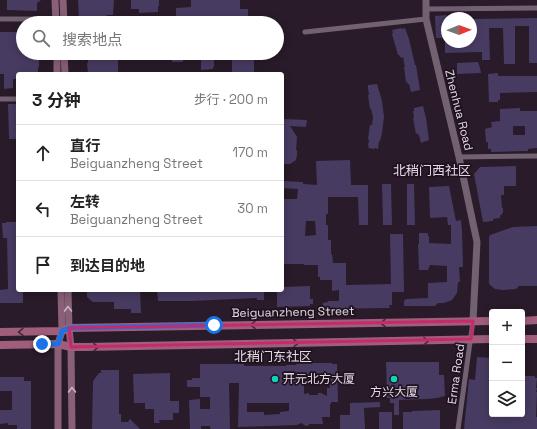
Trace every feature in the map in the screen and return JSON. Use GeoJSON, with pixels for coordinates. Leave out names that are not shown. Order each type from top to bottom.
{"type":"FeatureCollection","features":[{"type":"Feature","properties":{"kind":"main road"},"geometry":{"type":"LineString","coordinates":[[56,0],[59,16]]}},
{"type":"Feature","properties":{"kind":"main road"},"geometry":{"type":"LineString","coordinates":[[61,16],[63,0]]}},
{"type":"Feature","properties":{"kind":"main road"},"geometry":{"type":"LineString","coordinates":[[56,60],[57,72]]}},
{"type":"Feature","properties":{"kind":"main road"},"geometry":{"type":"LineString","coordinates":[[64,60],[65,72]]}},
{"type":"Feature","properties":{"kind":"main road"},"geometry":{"type":"LineString","coordinates":[[61,292],[65,329],[71,347],[72,429]]}},
{"type":"Feature","properties":{"kind":"main road"},"geometry":{"type":"LineString","coordinates":[[58,429],[58,344],[65,329],[68,292]]}},
{"type":"Feature","properties":{"kind":"main road"},"geometry":{"type":"LineString","coordinates":[[525,320],[537,320]]}},
{"type":"Feature","properties":{"kind":"main road","name":"Beiguanzheng Street"},"geometry":{"type":"LineString","coordinates":[[0,332],[65,329],[489,321]]}},
{"type":"Feature","properties":{"kind":"main road"},"geometry":{"type":"LineString","coordinates":[[525,339],[537,338]]}},
{"type":"Feature","properties":{"kind":"main road"},"geometry":{"type":"LineString","coordinates":[[0,345],[58,344],[71,347],[489,339]]}},
{"type":"Feature","properties":{"kind":"street","name":"Zhenhua Road"},"geometry":{"type":"LineString","coordinates":[[426,0],[426,19],[459,157],[477,242],[473,321]]}},
{"type":"Feature","properties":{"kind":"street"},"geometry":{"type":"LineString","coordinates":[[426,9],[537,8]]}},
{"type":"Feature","properties":{"kind":"street"},"geometry":{"type":"LineString","coordinates":[[305,32],[426,19]]}},
{"type":"Feature","properties":{"kind":"street"},"geometry":{"type":"LineString","coordinates":[[0,20],[16,20]]}},
{"type":"Feature","properties":{"kind":"street"},"geometry":{"type":"LineString","coordinates":[[0,99],[16,99]]}},
{"type":"Feature","properties":{"kind":"street"},"geometry":{"type":"LineString","coordinates":[[459,157],[537,156]]}},
{"type":"Feature","properties":{"kind":"street","name":"Erma Road"},"geometry":{"type":"LineString","coordinates":[[458,429],[473,321]]}},
{"type":"Feature","properties":{"kind":"highlighted area"},"geometry":{"type":"Polygon","coordinates":[[[473,321],[471,339],[71,347],[69,328],[473,321]]]}},
{"type":"Feature","properties":{"kind":"building"},"geometry":{"type":"Polygon","coordinates":[[[7,0],[41,0],[37,3],[37,11],[7,10],[7,0]]]}},
{"type":"Feature","properties":{"kind":"building"},"geometry":{"type":"Polygon","coordinates":[[[78,0],[114,0],[113,15],[79,16],[78,0]]]}},
{"type":"Feature","properties":{"kind":"building"},"geometry":{"type":"Polygon","coordinates":[[[131,0],[159,0],[158,12],[139,13],[139,9],[131,9],[131,0]]]}},
{"type":"Feature","properties":{"kind":"building"},"geometry":{"type":"Polygon","coordinates":[[[191,0],[240,0],[240,9],[248,9],[248,16],[176,16],[176,8],[191,7],[191,0]]]}},
{"type":"Feature","properties":{"kind":"building"},"geometry":{"type":"Polygon","coordinates":[[[435,16],[441,16],[441,38],[436,38],[435,16]]]}},
{"type":"Feature","properties":{"kind":"building"},"geometry":{"type":"Polygon","coordinates":[[[537,18],[537,63],[529,63],[529,26],[515,26],[515,64],[504,64],[503,28],[489,28],[490,60],[482,60],[482,52],[445,53],[445,48],[477,48],[477,19],[537,18]]]}},
{"type":"Feature","properties":{"kind":"building"},"geometry":{"type":"Polygon","coordinates":[[[405,28],[409,39],[416,65],[420,90],[411,92],[409,84],[406,82],[403,57],[401,58],[398,55],[392,34],[392,30],[405,28]]]}},
{"type":"Feature","properties":{"kind":"building"},"geometry":{"type":"Polygon","coordinates":[[[0,32],[16,32],[16,60],[39,60],[38,72],[16,72],[16,79],[13,79],[13,88],[4,89],[4,74],[0,74],[0,32]]]}},
{"type":"Feature","properties":{"kind":"building"},"geometry":{"type":"Polygon","coordinates":[[[88,60],[118,60],[118,72],[88,72],[88,60]]]}},
{"type":"Feature","properties":{"kind":"building"},"geometry":{"type":"Polygon","coordinates":[[[172,60],[183,60],[183,62],[172,62],[172,60]]]}},
{"type":"Feature","properties":{"kind":"building"},"geometry":{"type":"Polygon","coordinates":[[[201,60],[214,60],[213,69],[201,70],[201,60]]]}},
{"type":"Feature","properties":{"kind":"building"},"geometry":{"type":"Polygon","coordinates":[[[232,60],[254,60],[254,72],[232,72],[232,60]]]}},
{"type":"Feature","properties":{"kind":"building"},"geometry":{"type":"Polygon","coordinates":[[[478,62],[481,73],[457,74],[457,63],[478,62]]]}},
{"type":"Feature","properties":{"kind":"building"},"geometry":{"type":"Polygon","coordinates":[[[498,73],[498,76],[537,76],[537,92],[500,93],[500,100],[498,100],[498,102],[489,102],[488,74],[498,73]]]}},
{"type":"Feature","properties":{"kind":"building"},"geometry":{"type":"Polygon","coordinates":[[[377,84],[382,101],[384,117],[378,149],[374,149],[368,148],[370,125],[372,125],[373,117],[370,109],[368,85],[377,84]]]}},
{"type":"Feature","properties":{"kind":"building"},"geometry":{"type":"Polygon","coordinates":[[[8,104],[16,104],[16,139],[9,139],[8,104]]]}},
{"type":"Feature","properties":{"kind":"building"},"geometry":{"type":"Polygon","coordinates":[[[423,106],[429,140],[421,143],[419,135],[417,133],[416,134],[413,111],[414,108],[423,106]]]}},
{"type":"Feature","properties":{"kind":"building"},"geometry":{"type":"Polygon","coordinates":[[[520,108],[520,111],[537,111],[537,148],[528,149],[528,151],[491,152],[491,149],[488,149],[485,129],[492,127],[491,122],[500,121],[500,109],[520,108]],[[513,126],[513,135],[525,135],[525,126],[513,126]]]}},
{"type":"Feature","properties":{"kind":"building"},"geometry":{"type":"Polygon","coordinates":[[[284,119],[307,120],[306,127],[290,126],[297,137],[297,155],[296,160],[290,164],[284,164],[284,119]]]}},
{"type":"Feature","properties":{"kind":"building"},"geometry":{"type":"Polygon","coordinates":[[[350,160],[351,185],[368,185],[368,225],[359,225],[358,197],[328,197],[328,214],[326,214],[326,225],[328,225],[328,240],[331,240],[331,254],[333,263],[346,263],[346,285],[391,284],[390,234],[403,234],[404,292],[392,292],[392,305],[389,305],[390,308],[323,309],[323,303],[328,301],[339,301],[339,290],[332,291],[332,280],[320,280],[320,277],[318,277],[318,265],[284,264],[284,199],[297,199],[298,189],[284,188],[284,181],[303,182],[303,184],[317,185],[316,161],[350,160]],[[306,221],[305,236],[316,235],[315,221],[306,221]]]}},
{"type":"Feature","properties":{"kind":"building"},"geometry":{"type":"Polygon","coordinates":[[[516,166],[516,186],[504,186],[504,195],[501,195],[503,208],[502,215],[500,215],[500,218],[493,219],[493,221],[483,222],[474,174],[480,167],[516,166]]]}},
{"type":"Feature","properties":{"kind":"building"},"geometry":{"type":"Polygon","coordinates":[[[382,184],[391,184],[392,225],[383,225],[382,184]]]}},
{"type":"Feature","properties":{"kind":"building"},"geometry":{"type":"Polygon","coordinates":[[[407,184],[414,184],[415,225],[407,225],[407,184]]]}},
{"type":"Feature","properties":{"kind":"building"},"geometry":{"type":"Polygon","coordinates":[[[449,186],[456,221],[461,220],[462,230],[463,267],[459,267],[460,282],[458,282],[457,293],[452,300],[444,303],[438,303],[435,306],[404,306],[404,301],[406,299],[428,298],[428,283],[447,282],[447,266],[430,265],[428,270],[419,270],[418,244],[419,233],[428,233],[429,243],[451,244],[451,225],[448,225],[447,217],[430,218],[429,187],[449,186]]]}},
{"type":"Feature","properties":{"kind":"building"},"geometry":{"type":"Polygon","coordinates":[[[16,222],[16,292],[23,292],[23,303],[0,303],[0,290],[8,289],[7,238],[3,238],[2,223],[16,222]]]}},
{"type":"Feature","properties":{"kind":"building"},"geometry":{"type":"Polygon","coordinates":[[[537,226],[537,286],[519,286],[516,289],[502,290],[495,289],[489,283],[490,235],[513,227],[537,226]]]}},
{"type":"Feature","properties":{"kind":"building"},"geometry":{"type":"Polygon","coordinates":[[[310,286],[310,299],[313,299],[313,304],[310,304],[310,306],[277,307],[276,292],[284,292],[284,287],[310,286]]]}},
{"type":"Feature","properties":{"kind":"building"},"geometry":{"type":"Polygon","coordinates":[[[87,292],[140,292],[141,313],[131,313],[131,309],[114,309],[114,302],[93,302],[87,297],[87,292]]]}},
{"type":"Feature","properties":{"kind":"building"},"geometry":{"type":"Polygon","coordinates":[[[157,292],[264,292],[264,300],[257,300],[256,298],[158,301],[157,292]]]}},
{"type":"Feature","properties":{"kind":"building"},"geometry":{"type":"Polygon","coordinates":[[[477,357],[489,358],[489,417],[525,417],[525,376],[535,376],[535,378],[537,378],[537,429],[464,429],[469,379],[475,380],[477,357]]]}},
{"type":"Feature","properties":{"kind":"building"},"geometry":{"type":"Polygon","coordinates":[[[386,362],[439,362],[439,375],[444,375],[445,396],[427,399],[399,400],[399,415],[394,415],[394,403],[390,403],[390,398],[387,398],[386,362]]]}},
{"type":"Feature","properties":{"kind":"building"},"geometry":{"type":"Polygon","coordinates":[[[200,364],[286,366],[296,364],[337,364],[338,402],[331,402],[330,417],[322,417],[323,424],[309,424],[306,426],[301,423],[297,425],[238,427],[239,383],[229,383],[230,429],[211,429],[210,426],[201,426],[201,429],[190,429],[189,400],[200,399],[200,409],[210,409],[210,397],[200,397],[200,387],[187,387],[187,380],[192,380],[192,378],[200,378],[200,364]],[[329,377],[313,378],[313,383],[304,383],[304,394],[309,393],[309,395],[318,395],[318,393],[321,393],[327,396],[327,388],[330,388],[329,377]],[[247,403],[247,412],[264,412],[264,415],[280,414],[280,412],[289,411],[289,403],[247,403]]]}},
{"type":"Feature","properties":{"kind":"building"},"geometry":{"type":"Polygon","coordinates":[[[101,370],[119,370],[119,414],[121,414],[121,422],[128,422],[130,419],[140,429],[92,429],[93,381],[99,373],[101,373],[101,370]]]}},
{"type":"Feature","properties":{"kind":"building"},"geometry":{"type":"Polygon","coordinates":[[[170,373],[170,401],[179,401],[179,413],[173,413],[173,420],[159,420],[160,423],[154,423],[154,409],[145,409],[145,403],[134,403],[133,374],[170,373]]]}},
{"type":"Feature","properties":{"kind":"building"},"geometry":{"type":"Polygon","coordinates":[[[0,377],[24,377],[24,381],[31,381],[31,429],[17,429],[17,425],[8,425],[8,423],[0,424],[0,410],[12,410],[12,391],[0,391],[0,377]]]}},
{"type":"Feature","properties":{"kind":"building"},"geometry":{"type":"Polygon","coordinates":[[[380,402],[380,407],[364,408],[365,429],[340,429],[340,415],[350,415],[350,403],[380,402]]]}},
{"type":"Feature","properties":{"kind":"building"},"geometry":{"type":"Polygon","coordinates":[[[440,410],[440,429],[403,429],[403,412],[440,410]]]}},
{"type":"Feature","properties":{"kind":"building"},"geometry":{"type":"Polygon","coordinates":[[[379,412],[392,412],[392,429],[379,429],[379,412]]]}},
{"type":"Feature","properties":{"kind":"place","name":"开元北方大厦"},"geometry":{"type":"Point","coordinates":[275,379]}},
{"type":"Feature","properties":{"kind":"place","name":"方兴大厦"},"geometry":{"type":"Point","coordinates":[394,379]}},
{"type":"Feature","properties":{"kind":"district","name":"北稍门西社区"},"geometry":{"type":"Point","coordinates":[432,170]}},
{"type":"Feature","properties":{"kind":"district","name":"北稍门东社区"},"geometry":{"type":"Point","coordinates":[273,356]}},
{"type":"Feature","properties":{"kind":"route"},"geometry":{"type":"LineString","coordinates":[[42,344],[58,344],[62,331],[69,328],[214,325]]}}]}
